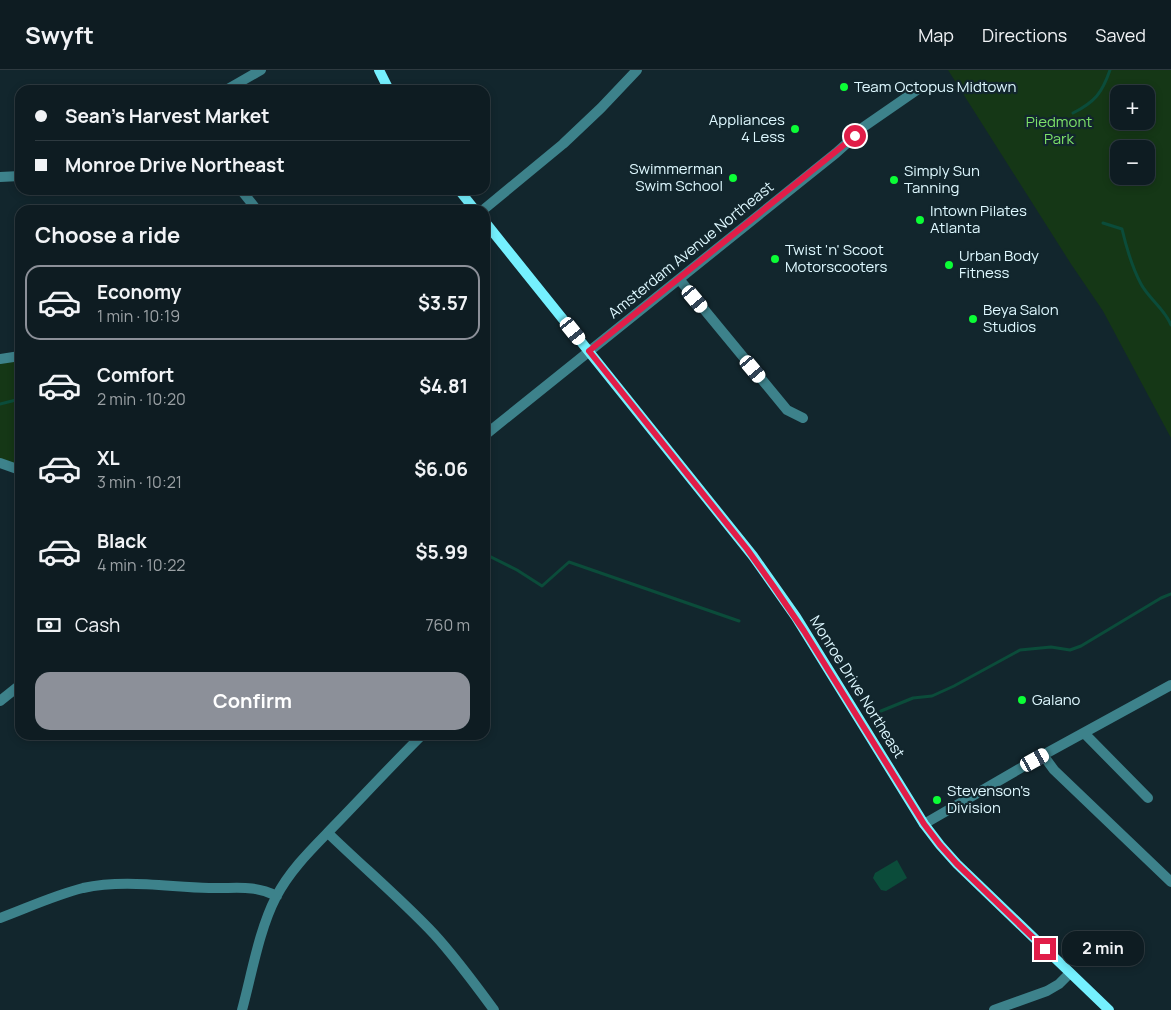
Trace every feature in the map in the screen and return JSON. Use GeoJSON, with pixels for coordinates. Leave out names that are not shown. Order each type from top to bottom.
{"type":"FeatureCollection","features":[{"type":"Feature","properties":{"kind":"main road"},"geometry":{"type":"LineString","coordinates":[[380,70],[387,85]]}},
{"type":"Feature","properties":{"kind":"main road"},"geometry":{"type":"LineString","coordinates":[[463,195],[471,205]]}},
{"type":"Feature","properties":{"kind":"main road","name":"Monroe Drive Northeast"},"geometry":{"type":"LineString","coordinates":[[490,228],[758,564],[796,617],[924,824],[940,845],[957,864],[1108,1010]]}},
{"type":"Feature","properties":{"kind":"street"},"geometry":{"type":"LineString","coordinates":[[235,85],[261,70]]}},
{"type":"Feature","properties":{"kind":"street"},"geometry":{"type":"LineString","coordinates":[[489,205],[563,144],[601,108],[636,70]]}},
{"type":"Feature","properties":{"kind":"street","name":"Amsterdam Avenue Northeast"},"geometry":{"type":"LineString","coordinates":[[490,431],[847,143],[862,128],[917,90]]}},
{"type":"Feature","properties":{"kind":"street"},"geometry":{"type":"LineString","coordinates":[[0,177],[15,176]]}},
{"type":"Feature","properties":{"kind":"street"},"geometry":{"type":"LineString","coordinates":[[245,195],[253,205]]}},
{"type":"Feature","properties":{"kind":"street"},"geometry":{"type":"LineString","coordinates":[[678,279],[787,410],[803,418]]}},
{"type":"Feature","properties":{"kind":"street"},"geometry":{"type":"LineString","coordinates":[[0,359],[15,357]]}},
{"type":"Feature","properties":{"kind":"street"},"geometry":{"type":"LineString","coordinates":[[0,463],[15,468]]}},
{"type":"Feature","properties":{"kind":"street"},"geometry":{"type":"LineString","coordinates":[[924,824],[1044,755],[1171,686]]}},
{"type":"Feature","properties":{"kind":"street"},"geometry":{"type":"LineString","coordinates":[[0,702],[15,689]]}},
{"type":"Feature","properties":{"kind":"street"},"geometry":{"type":"LineString","coordinates":[[1084,733],[1148,798]]}},
{"type":"Feature","properties":{"kind":"street"},"geometry":{"type":"LineString","coordinates":[[242,1010],[263,929],[276,896],[295,867],[417,740]]}},
{"type":"Feature","properties":{"kind":"street"},"geometry":{"type":"LineString","coordinates":[[1044,755],[1054,770],[1171,882]]}},
{"type":"Feature","properties":{"kind":"street"},"geometry":{"type":"LineString","coordinates":[[328,833],[434,935],[466,972],[494,1010]]}},
{"type":"Feature","properties":{"kind":"street"},"geometry":{"type":"LineString","coordinates":[[0,918],[65,893],[104,885],[252,888],[264,890],[276,896]]}},
{"type":"Feature","properties":{"kind":"street"},"geometry":{"type":"LineString","coordinates":[[994,1010],[1047,991],[1059,984],[1070,973]]}},
{"type":"Feature","properties":{"kind":"green space","name":"Piedmont Park"},"geometry":{"type":"Polygon","coordinates":[[[948,70],[1171,70],[1171,438],[1103,311],[948,70]]]}},
{"type":"Feature","properties":{"kind":"green space"},"geometry":{"type":"Polygon","coordinates":[[[0,354],[15,354],[15,466],[0,462],[0,354]]]}},
{"type":"Feature","properties":{"kind":"shaded area"},"geometry":{"type":"Polygon","coordinates":[[[897,860],[907,878],[886,891],[881,890],[873,878],[875,873],[897,860]]]}},
{"type":"Feature","properties":{"kind":"waterway"},"geometry":{"type":"LineString","coordinates":[[1073,113],[1087,105],[1097,96],[1110,70]]}},
{"type":"Feature","properties":{"kind":"waterway"},"geometry":{"type":"LineString","coordinates":[[1103,223],[1122,229],[1130,257],[1141,284],[1165,314],[1171,325]]}},
{"type":"Feature","properties":{"kind":"waterway"},"geometry":{"type":"LineString","coordinates":[[0,404],[15,400]]}},
{"type":"Feature","properties":{"kind":"waterway"},"geometry":{"type":"LineString","coordinates":[[490,556],[517,570],[542,586],[569,562],[739,621]]}},
{"type":"Feature","properties":{"kind":"waterway"},"geometry":{"type":"LineString","coordinates":[[881,711],[913,698],[932,696],[1020,650],[1051,647],[1070,650],[1081,646],[1161,598],[1171,594]]}},
{"type":"Feature","properties":{"kind":"place","name":"Team Octopus Midtown"},"geometry":{"type":"Point","coordinates":[844,87]}},
{"type":"Feature","properties":{"kind":"place","name":"Appliances 4 Less"},"geometry":{"type":"Point","coordinates":[795,129]}},
{"type":"Feature","properties":{"kind":"place","name":"Swimmerman Swim School"},"geometry":{"type":"Point","coordinates":[733,178]}},
{"type":"Feature","properties":{"kind":"place","name":"Simply Sun Tanning"},"geometry":{"type":"Point","coordinates":[894,180]}},
{"type":"Feature","properties":{"kind":"place","name":"Intown Pilates Atlanta"},"geometry":{"type":"Point","coordinates":[920,220]}},
{"type":"Feature","properties":{"kind":"place","name":"Twist 'n' Scoot Motorscooters"},"geometry":{"type":"Point","coordinates":[775,259]}},
{"type":"Feature","properties":{"kind":"place","name":"Urban Body Fitness"},"geometry":{"type":"Point","coordinates":[949,265]}},
{"type":"Feature","properties":{"kind":"place","name":"Beya Salon Studios"},"geometry":{"type":"Point","coordinates":[973,319]}},
{"type":"Feature","properties":{"kind":"place","name":"Galano"},"geometry":{"type":"Point","coordinates":[1022,700]}},
{"type":"Feature","properties":{"kind":"place","name":"Stevenson's Division"},"geometry":{"type":"Point","coordinates":[937,800]}},
{"type":"Feature","properties":{"kind":"route"},"geometry":{"type":"LineString","coordinates":[[855,136],[589,351],[753,556],[796,617],[924,824],[940,845],[957,864],[1045,949]]}}]}
